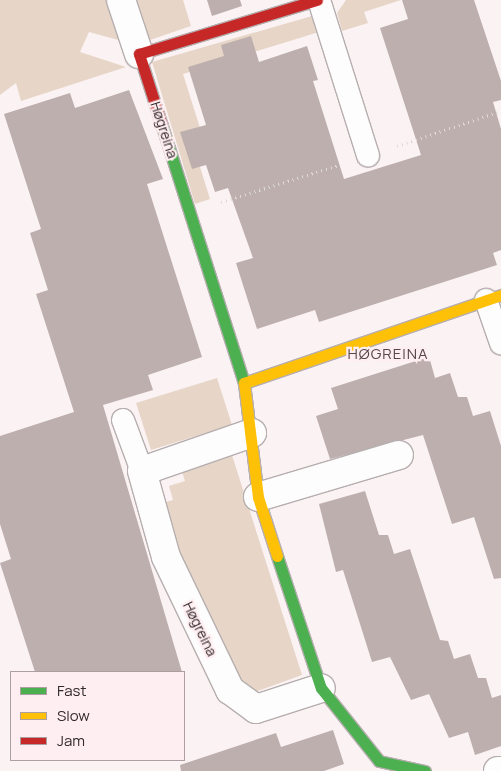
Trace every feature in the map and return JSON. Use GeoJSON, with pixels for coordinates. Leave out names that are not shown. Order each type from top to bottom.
{"type":"FeatureCollection","features":[{"type":"Feature","properties":{"kind":"street"},"geometry":{"type":"LineString","coordinates":[[121,0],[139,54],[318,0]]}},
{"type":"Feature","properties":{"kind":"street","name":"Høgreina"},"geometry":{"type":"LineString","coordinates":[[139,54],[244,383],[252,433],[258,497],[321,688],[379,761],[425,771]]}},
{"type":"Feature","properties":{"kind":"street"},"geometry":{"type":"LineString","coordinates":[[244,383],[493,297]]}},
{"type":"Feature","properties":{"kind":"street"},"geometry":{"type":"LineString","coordinates":[[142,471],[252,433]]}},
{"type":"Feature","properties":{"kind":"street"},"geometry":{"type":"LineString","coordinates":[[258,497],[399,456]]}},
{"type":"Feature","properties":{"kind":"street","name":"Høgreina"},"geometry":{"type":"LineString","coordinates":[[142,471],[166,557],[230,690],[256,709],[321,688]]}},
{"type":"Feature","properties":{"kind":"lane"},"geometry":{"type":"LineString","coordinates":[[318,0],[368,155]]}},
{"type":"Feature","properties":{"kind":"lane"},"geometry":{"type":"LineString","coordinates":[[493,297],[501,343]]}},
{"type":"Feature","properties":{"kind":"lane","name":"Høgreina"},"geometry":{"type":"LineString","coordinates":[[123,420],[142,471]]}},
{"type":"Feature","properties":{"kind":"shaded area"},"geometry":{"type":"Polygon","coordinates":[[[0,0],[109,0],[122,41],[89,32],[80,52],[126,67],[21,101],[16,83],[0,95],[0,0]]]}},
{"type":"Feature","properties":{"kind":"shaded area"},"geometry":{"type":"Polygon","coordinates":[[[133,0],[183,0],[191,26],[147,41],[133,0]]]}},
{"type":"Feature","properties":{"kind":"shaded area"},"geometry":{"type":"Polygon","coordinates":[[[346,0],[401,0],[364,12],[368,23],[342,31],[337,13],[346,0]]]}},
{"type":"Feature","properties":{"kind":"shaded area"},"geometry":{"type":"Polygon","coordinates":[[[312,16],[319,32],[183,74],[201,131],[190,135],[210,199],[195,204],[152,62],[312,16]]]}},
{"type":"Feature","properties":{"kind":"shaded area"},"geometry":{"type":"Polygon","coordinates":[[[217,378],[232,425],[151,450],[136,403],[217,378]]]}},
{"type":"Feature","properties":{"kind":"shaded area"},"geometry":{"type":"Polygon","coordinates":[[[232,455],[302,675],[255,692],[238,680],[180,569],[159,504],[173,500],[169,486],[185,481],[181,469],[232,455]]]}},
{"type":"Feature","properties":{"kind":"building"},"geometry":{"type":"Polygon","coordinates":[[[207,0],[240,0],[242,6],[212,16],[207,0]]]}},
{"type":"Feature","properties":{"kind":"building"},"geometry":{"type":"Polygon","coordinates":[[[402,0],[474,0],[501,81],[501,100],[493,102],[501,129],[501,250],[493,253],[497,265],[319,322],[315,310],[257,329],[236,263],[253,258],[228,188],[215,192],[206,165],[192,169],[180,132],[206,125],[188,67],[224,56],[221,45],[251,36],[259,62],[307,46],[318,80],[313,81],[344,179],[421,155],[380,28],[408,19],[402,0]]]}},
{"type":"Feature","properties":{"kind":"building"},"geometry":{"type":"Polygon","coordinates":[[[129,90],[163,179],[147,184],[202,357],[148,375],[153,390],[103,405],[182,671],[35,671],[0,563],[11,559],[0,524],[0,436],[74,412],[36,294],[48,290],[30,233],[41,229],[4,114],[70,93],[75,108],[129,90]]]}},
{"type":"Feature","properties":{"kind":"building"},"geometry":{"type":"Polygon","coordinates":[[[422,359],[430,360],[435,378],[450,373],[458,397],[467,397],[473,416],[490,411],[501,446],[501,578],[494,579],[474,517],[452,524],[423,435],[330,459],[316,416],[338,409],[331,388],[422,359]]]}},
{"type":"Feature","properties":{"kind":"building"},"geometry":{"type":"Polygon","coordinates":[[[365,491],[379,535],[388,535],[394,554],[410,549],[440,640],[448,641],[454,659],[470,654],[478,678],[486,678],[492,698],[501,695],[501,746],[475,755],[468,732],[449,738],[429,694],[411,700],[390,657],[372,662],[343,570],[336,572],[319,504],[365,491]]]}},
{"type":"Feature","properties":{"kind":"building"},"geometry":{"type":"Polygon","coordinates":[[[333,730],[344,764],[324,771],[181,771],[180,765],[276,733],[281,747],[333,730]]]}},
{"type":"Feature","properties":{"kind":"traffic: fast"},"geometry":{"type":"LineString","coordinates":[[162,126],[244,383]]}},
{"type":"Feature","properties":{"kind":"traffic: fast"},"geometry":{"type":"LineString","coordinates":[[277,556],[321,688],[379,761],[425,771]]}},
{"type":"Feature","properties":{"kind":"traffic: slow"},"geometry":{"type":"LineString","coordinates":[[277,556],[258,497],[244,383],[501,295]]}},
{"type":"Feature","properties":{"kind":"traffic: jam"},"geometry":{"type":"LineString","coordinates":[[162,126],[139,54],[317,0]]}},
{"type":"Feature","properties":{"kind":"district","name":"HØGREINA"},"geometry":{"type":"Point","coordinates":[388,354]}}]}
